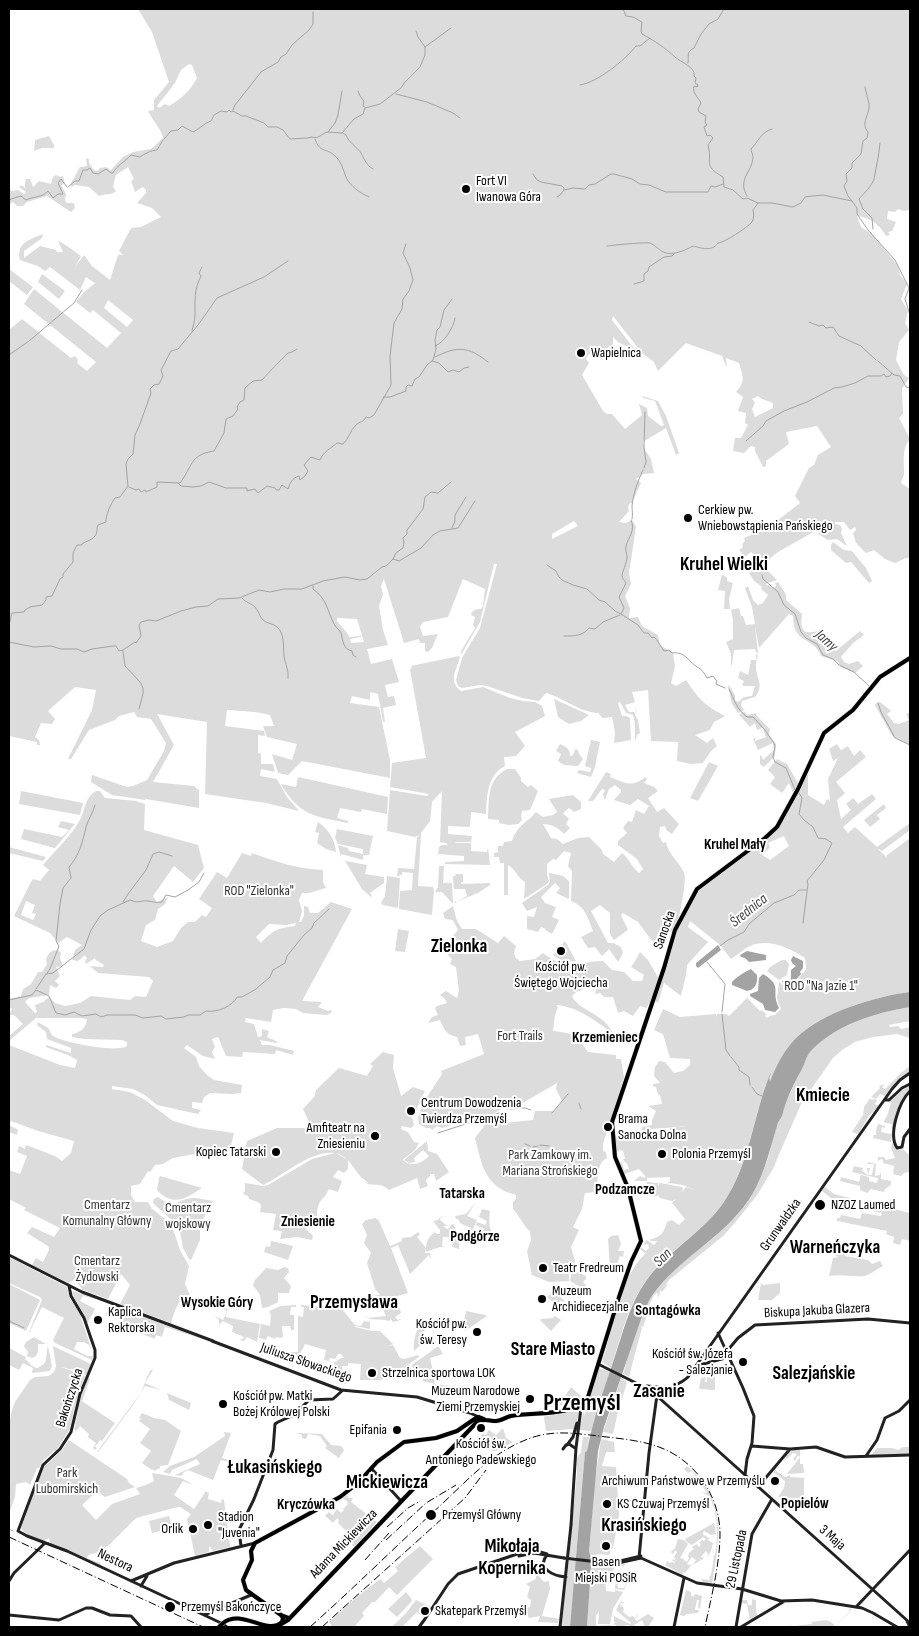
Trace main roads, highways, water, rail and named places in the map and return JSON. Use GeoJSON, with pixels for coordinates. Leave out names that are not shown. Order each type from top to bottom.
{"type":"FeatureCollection","features":[{"type":"Feature","properties":{"kind":"main road","name":"Sanocka"},"geometry":{"type":"LineString","coordinates":[[600,1366],[624,1280],[641,1241],[626,1184],[614,1157],[612,1122],[664,969],[675,930],[696,891],[775,829],[828,728],[854,710],[878,679],[910,658]]}},
{"type":"Feature","properties":{"kind":"main road"},"geometry":{"type":"LineString","coordinates":[[893,670],[902,669]]}},
{"type":"Feature","properties":{"kind":"main road"},"geometry":{"type":"LineString","coordinates":[[288,1618],[246,1590],[243,1580],[252,1560],[252,1547],[254,1543],[340,1497],[358,1483],[377,1462],[404,1442],[438,1437],[457,1431],[474,1418],[497,1421],[510,1416],[547,1413],[581,1405],[588,1397],[600,1366]]}},
{"type":"Feature","properties":{"kind":"main road"},"geometry":{"type":"LineString","coordinates":[[581,1405],[591,1384],[593,1368],[600,1366]]}},
{"type":"Feature","properties":{"kind":"main road"},"geometry":{"type":"LineString","coordinates":[[547,1413],[581,1405]]}},
{"type":"Feature","properties":{"kind":"main road","name":"Adama Mickiewicza"},"geometry":{"type":"LineString","coordinates":[[278,1626],[402,1501],[480,1418]]}},
{"type":"Feature","properties":{"kind":"main road"},"geometry":{"type":"LineString","coordinates":[[464,1427],[467,1429],[467,1433]]}},
{"type":"Feature","properties":{"kind":"main road"},"geometry":{"type":"LineString","coordinates":[[219,1627],[229,1619],[238,1618],[273,1627],[278,1626],[283,1621],[281,1615]]}},
{"type":"Feature","properties":{"kind":"waterway"},"geometry":{"type":"LineString","coordinates":[[623,9],[626,16],[633,17],[642,22],[642,34],[656,42],[694,72],[695,83],[698,85],[697,87],[694,86],[694,91],[701,103],[698,109],[699,112],[706,116],[705,122],[707,125],[704,127],[707,136],[710,135],[713,138],[708,145],[710,166],[723,177],[724,187],[733,190],[743,199],[747,198],[758,203],[772,203],[793,207],[801,203],[805,197],[812,196],[823,195],[852,201],[857,208],[857,214],[868,230],[895,260],[909,288]]}},
{"type":"Feature","properties":{"kind":"waterway"},"geometry":{"type":"LineString","coordinates":[[688,63],[689,53],[694,48],[701,34],[709,24],[718,19],[724,9]]}},
{"type":"Feature","properties":{"kind":"waterway"},"geometry":{"type":"LineString","coordinates":[[233,110],[261,72],[278,62],[292,45],[309,30],[313,24],[313,12]]}},
{"type":"Feature","properties":{"kind":"waterway"},"geometry":{"type":"LineString","coordinates":[[342,133],[354,119],[363,114],[365,108],[380,104],[401,88],[420,67],[425,55],[425,47],[451,28]]}},
{"type":"Feature","properties":{"kind":"waterway"},"geometry":{"type":"LineString","coordinates":[[416,31],[425,47]]}},
{"type":"Feature","properties":{"kind":"waterway"},"geometry":{"type":"LineString","coordinates":[[580,85],[595,80],[618,64],[636,46],[640,46],[650,38]]}},
{"type":"Feature","properties":{"kind":"waterway"},"geometry":{"type":"LineString","coordinates":[[852,201],[844,186],[847,181],[846,174],[852,168],[852,163],[861,154],[863,141],[867,138],[868,132],[865,122],[869,104],[865,87]]}},
{"type":"Feature","properties":{"kind":"waterway"},"geometry":{"type":"LineString","coordinates":[[328,132],[338,115],[342,91]]}},
{"type":"Feature","properties":{"kind":"waterway"},"geometry":{"type":"LineString","coordinates":[[358,91],[365,107]]}},
{"type":"Feature","properties":{"kind":"waterway"},"geometry":{"type":"LineString","coordinates":[[396,94],[427,102],[460,118]]}},
{"type":"Feature","properties":{"kind":"waterway"},"geometry":{"type":"LineString","coordinates":[[164,139],[171,131],[178,130],[182,126],[193,132],[211,121],[214,115],[221,111],[227,112],[229,110],[264,123],[268,127],[277,127],[283,130],[290,139],[316,137],[327,132],[342,133]]}},
{"type":"Feature","properties":{"kind":"waterway"},"geometry":{"type":"LineString","coordinates":[[747,196],[744,190],[744,180],[752,163],[751,149],[762,135],[772,129]]}},
{"type":"Feature","properties":{"kind":"waterway"},"geometry":{"type":"LineString","coordinates":[[343,133],[373,169]]}},
{"type":"Feature","properties":{"kind":"waterway"},"geometry":{"type":"LineString","coordinates":[[315,139],[321,149],[332,153],[337,158],[342,165],[346,177],[353,186],[369,197]]}},
{"type":"Feature","properties":{"kind":"waterway"},"geometry":{"type":"LineString","coordinates":[[68,187],[75,181],[79,181],[83,170],[90,168],[93,173],[98,174],[106,169],[113,173],[131,155],[140,157],[148,152],[157,150],[163,140]]}},
{"type":"Feature","properties":{"kind":"waterway"},"geometry":{"type":"LineString","coordinates":[[873,229],[872,218],[863,209],[859,199],[873,182],[880,143]]}},
{"type":"Feature","properties":{"kind":"waterway"},"geometry":{"type":"LineString","coordinates":[[533,174],[537,180],[562,186],[564,190]]}},
{"type":"Feature","properties":{"kind":"waterway"},"geometry":{"type":"LineString","coordinates":[[557,197],[564,190],[573,188],[585,189],[611,174],[632,179],[640,184],[649,185],[666,192],[708,192],[711,186],[715,187],[723,184]]}},
{"type":"Feature","properties":{"kind":"waterway"},"geometry":{"type":"LineString","coordinates":[[9,201],[21,196],[26,200],[43,195],[48,191],[53,198],[58,194],[63,194],[58,183],[61,179],[67,187]]}},
{"type":"Feature","properties":{"kind":"waterway"},"geometry":{"type":"LineString","coordinates":[[607,246],[650,243],[667,253],[682,251],[693,246],[706,249],[713,248],[750,224],[753,219],[753,210],[758,203]]}},
{"type":"Feature","properties":{"kind":"waterway"},"geometry":{"type":"LineString","coordinates":[[178,483],[181,486],[193,487],[209,482],[226,488],[247,488],[247,491],[255,489],[258,493],[267,486],[279,490],[282,485],[288,489],[295,478],[299,476],[300,480],[305,476],[308,471],[304,465],[311,457],[320,460],[325,452],[337,443],[343,444],[357,424],[366,417],[369,418],[374,415],[391,385],[390,356],[394,323],[402,309],[403,299],[409,291],[413,280],[403,253],[406,244]]}},
{"type":"Feature","properties":{"kind":"waterway"},"geometry":{"type":"LineString","coordinates":[[634,284],[644,281],[644,274],[648,271],[649,267],[664,257],[674,254]]}},
{"type":"Feature","properties":{"kind":"waterway"},"geometry":{"type":"LineString","coordinates":[[9,625],[12,613],[24,612],[30,607],[42,605],[46,597],[52,596],[63,574],[73,562],[73,553],[77,545],[81,545],[95,536],[98,525],[106,522],[113,500],[120,497],[128,486],[126,464],[133,454],[135,435],[151,393],[150,389],[154,385],[159,384],[163,376],[161,370],[171,351],[178,349],[217,298],[264,277],[288,261]]}},
{"type":"Feature","properties":{"kind":"waterway"},"geometry":{"type":"LineString","coordinates":[[192,331],[195,317],[196,291],[202,267]]}},
{"type":"Feature","properties":{"kind":"waterway"},"geometry":{"type":"LineString","coordinates":[[910,288],[905,299],[910,315]]}},
{"type":"Feature","properties":{"kind":"waterway"},"geometry":{"type":"LineString","coordinates":[[9,355],[29,341],[74,303],[82,290]]}},
{"type":"Feature","properties":{"kind":"waterway"},"geometry":{"type":"LineString","coordinates":[[383,397],[390,397],[406,391],[406,387],[408,385],[412,386],[415,379],[419,377],[433,360],[436,349],[437,330],[440,327],[444,310],[452,299]]}},
{"type":"Feature","properties":{"kind":"waterway"},"geometry":{"type":"LineString","coordinates":[[435,346],[442,342],[448,334],[455,318]]}},
{"type":"Feature","properties":{"kind":"waterway"},"geometry":{"type":"LineString","coordinates":[[809,322],[819,326],[823,325],[826,328],[833,327],[839,336],[861,346],[876,360]]}},
{"type":"Feature","properties":{"kind":"waterway"},"geometry":{"type":"LineString","coordinates":[[129,487],[136,490],[139,489],[141,492],[145,490],[146,492],[157,487],[157,482],[180,483],[196,458],[214,451],[224,433],[226,419],[233,416],[240,402],[244,400],[245,388],[253,381],[262,380],[288,353],[297,349]]}},
{"type":"Feature","properties":{"kind":"waterway"},"geometry":{"type":"LineString","coordinates":[[435,357],[462,349],[468,350],[488,362]]}},
{"type":"Feature","properties":{"kind":"waterway"},"geometry":{"type":"LineString","coordinates":[[432,361],[439,363],[448,372],[453,370],[459,372],[469,367]]}},
{"type":"Feature","properties":{"kind":"waterway"},"geometry":{"type":"LineString","coordinates":[[878,361],[894,375],[900,376],[906,387],[910,388]]}},
{"type":"Feature","properties":{"kind":"waterway"},"geometry":{"type":"LineString","coordinates":[[746,441],[766,421],[784,411],[834,388],[855,383],[868,376],[881,376],[884,374],[886,377],[892,373]]}},
{"type":"Feature","properties":{"kind":"waterway","name":"Średnica"},"geometry":{"type":"LineString","coordinates":[[644,468],[646,462],[644,447],[645,412]]}},
{"type":"Feature","properties":{"kind":"waterway","name":"Średnica"},"geometry":{"type":"LineString","coordinates":[[632,519],[633,497],[643,470]]}},
{"type":"Feature","properties":{"kind":"waterway"},"geometry":{"type":"LineString","coordinates":[[393,559],[396,553],[403,548],[403,538],[423,509],[425,497],[431,492],[438,493],[451,482]]}},
{"type":"Feature","properties":{"kind":"waterway"},"geometry":{"type":"LineString","coordinates":[[452,528],[455,515],[466,497]]}},
{"type":"Feature","properties":{"kind":"waterway"},"geometry":{"type":"LineString","coordinates":[[9,642],[34,647],[51,646],[61,649],[77,649],[84,652],[116,646],[119,651],[136,643],[141,636],[139,625],[141,622],[156,621],[181,611],[208,606],[218,599],[239,598],[259,590],[270,592],[284,589],[302,589],[323,581],[345,577],[360,580],[367,579],[393,559],[399,561],[421,548],[433,535],[440,531],[458,528],[475,501]]}},
{"type":"Feature","properties":{"kind":"waterway","name":"Średnica"},"geometry":{"type":"LineString","coordinates":[[631,520],[633,527],[626,546],[627,559],[622,576],[626,583],[619,597],[624,608],[621,614],[638,625],[644,633],[648,633],[652,638],[654,637],[664,651],[669,650],[672,653],[682,654],[692,664],[701,669],[707,678],[713,676],[717,681],[716,684],[725,688]]}},
{"type":"Feature","properties":{"kind":"waterway"},"geometry":{"type":"LineString","coordinates":[[547,565],[556,571],[562,580],[587,589],[599,600],[605,602],[621,614]]}},
{"type":"Feature","properties":{"kind":"waterway","name":"Jamy"},"geometry":{"type":"LineString","coordinates":[[762,575],[763,579],[778,592],[784,605],[795,614],[801,632],[806,638],[817,644],[823,655],[854,672],[869,686]]}},
{"type":"Feature","properties":{"kind":"waterway"},"geometry":{"type":"LineString","coordinates":[[313,586],[313,589],[324,601],[334,624],[340,632],[345,647],[352,651],[356,657]]}},
{"type":"Feature","properties":{"kind":"waterway"},"geometry":{"type":"LineString","coordinates":[[242,598],[255,607],[263,620],[280,630],[288,678]]}},
{"type":"Feature","properties":{"kind":"waterway"},"geometry":{"type":"LineString","coordinates":[[564,636],[575,636],[587,631],[589,628],[595,629],[603,622],[620,615]]}},
{"type":"Feature","properties":{"kind":"waterway"},"geometry":{"type":"LineString","coordinates":[[123,651],[125,666],[143,688],[139,709]]}},
{"type":"Feature","properties":{"kind":"waterway","name":"Średnica"},"geometry":{"type":"LineString","coordinates":[[729,689],[741,711],[747,717],[753,717],[774,743],[773,757],[775,762],[786,768],[795,790]]}},
{"type":"Feature","properties":{"kind":"waterway","name":"Jamy"},"geometry":{"type":"LineString","coordinates":[[878,703],[895,738],[910,745]]}},
{"type":"Feature","properties":{"kind":"waterway","name":"Średnica"},"geometry":{"type":"LineString","coordinates":[[799,793],[802,798],[799,814],[813,827],[818,838],[826,839],[832,843],[824,860],[807,881],[803,923]]}},
{"type":"Feature","properties":{"kind":"waterway"},"geometry":{"type":"LineString","coordinates":[[47,973],[59,946],[56,941],[63,888],[71,878],[69,867],[80,848],[95,805]]}},
{"type":"Feature","properties":{"kind":"waterway"},"geometry":{"type":"LineString","coordinates":[[123,902],[146,870],[153,854],[159,852],[172,856]]}},
{"type":"Feature","properties":{"kind":"waterway"},"geometry":{"type":"LineString","coordinates":[[36,989],[46,974],[53,973],[84,949],[91,930],[100,916],[108,910],[130,900],[136,902],[162,902],[166,895],[175,897],[199,882],[204,873]]}},
{"type":"Feature","properties":{"kind":"waterway","name":"Średnica"},"geometry":{"type":"LineString","coordinates":[[720,946],[744,932],[749,924],[774,903],[794,895],[799,890],[806,890]]}},
{"type":"Feature","properties":{"kind":"waterway"},"geometry":{"type":"LineString","coordinates":[[9,1000],[32,995],[36,990],[49,996],[56,1013],[65,1015],[74,1012],[82,1016],[96,1014],[101,1017],[107,1015],[135,1015],[143,1018],[161,1016],[166,1019],[200,1015],[206,1011],[220,1010],[232,1003],[237,997],[242,997],[256,989],[270,977],[273,970],[285,963],[287,956],[304,935],[329,909]]}},
{"type":"Feature","properties":{"kind":"waterway","name":"Średnica"},"geometry":{"type":"LineString","coordinates":[[707,962],[725,984],[722,1012]]}},
{"type":"Feature","properties":{"kind":"waterway","name":"Średnica"},"geometry":{"type":"LineString","coordinates":[[722,1014],[726,1050],[730,1056]]}},
{"type":"Feature","properties":{"kind":"waterway","name":"Średnica"},"geometry":{"type":"LineString","coordinates":[[731,1057],[739,1067],[739,1070],[749,1077],[750,1085]]}},
{"type":"Feature","properties":{"kind":"waterway","name":"Średnica"},"geometry":{"type":"LineString","coordinates":[[752,1087],[757,1094],[762,1096]]}},
{"type":"Feature","properties":{"kind":"waterway"},"geometry":{"type":"LineString","coordinates":[[552,1113],[568,1094]]}},
{"type":"Feature","properties":{"kind":"waterway"},"geometry":{"type":"LineString","coordinates":[[579,1103],[581,1109]]}},
{"type":"Feature","properties":{"kind":"waterway"},"geometry":{"type":"LineString","coordinates":[[510,1109],[525,1108],[531,1110]]}},
{"type":"Feature","properties":{"kind":"waterway"},"geometry":{"type":"LineString","coordinates":[[438,1133],[499,1113]]}},
{"type":"Feature","properties":{"kind":"waterway"},"geometry":{"type":"LineString","coordinates":[[525,1144],[530,1146]]}},
{"type":"Feature","properties":{"kind":"waterway"},"geometry":{"type":"LineString","coordinates":[[540,1145],[549,1146]]}},
{"type":"Feature","properties":{"kind":"waterway"},"geometry":{"type":"LineString","coordinates":[[533,1147],[538,1146]]}},
{"type":"Feature","properties":{"kind":"waterway"},"geometry":{"type":"LineString","coordinates":[[553,1150],[568,1153]]}},
{"type":"Feature","properties":{"kind":"waterway"},"geometry":{"type":"LineString","coordinates":[[569,1153],[576,1155],[581,1160]]}},
{"type":"Feature","properties":{"kind":"waterway"},"geometry":{"type":"LineString","coordinates":[[584,1166],[590,1171],[598,1172]]}},
{"type":"Feature","properties":{"kind":"waterway"},"geometry":{"type":"LineString","coordinates":[[9,1321],[24,1328]]}},
{"type":"Feature","properties":{"kind":"waterway"},"geometry":{"type":"LineString","coordinates":[[9,1529],[13,1531]]}},
{"type":"Feature","properties":{"kind":"railway"},"geometry":{"type":"LineString","coordinates":[[310,1627],[486,1464],[516,1444],[530,1438],[553,1433],[627,1439],[647,1443],[672,1453],[684,1461],[703,1481],[716,1506],[720,1534],[717,1569],[705,1627]]}},
{"type":"Feature","properties":{"kind":"railway"},"geometry":{"type":"LineString","coordinates":[[322,1627],[465,1498],[486,1470]]}},
{"type":"Feature","properties":{"kind":"railway"},"geometry":{"type":"LineString","coordinates":[[386,1540],[426,1503],[456,1485]]}},
{"type":"Feature","properties":{"kind":"railway"},"geometry":{"type":"LineString","coordinates":[[387,1527],[408,1508],[420,1501]]}},
{"type":"Feature","properties":{"kind":"railway"},"geometry":{"type":"LineString","coordinates":[[365,1560],[389,1533]]}},
{"type":"Feature","properties":{"kind":"railway"},"geometry":{"type":"LineString","coordinates":[[9,1537],[203,1627]]}},
{"type":"Feature","properties":{"kind":"place","name":"Fort VI Iwanowa Góra"},"geometry":{"type":"Point","coordinates":[466,189]}},
{"type":"Feature","properties":{"kind":"place","name":"Wapielnica"},"geometry":{"type":"Point","coordinates":[581,353]}},
{"type":"Feature","properties":{"kind":"place","name":"Cerkiew pw. Wniebowstąpienia Pańskiego"},"geometry":{"type":"Point","coordinates":[688,518]}},
{"type":"Feature","properties":{"kind":"place","name":"Kościół pw. Świętego Wojciecha"},"geometry":{"type":"Point","coordinates":[561,951]}},
{"type":"Feature","properties":{"kind":"place","name":"Centrum Dowodzenia Twierdza Przemyśl"},"geometry":{"type":"Point","coordinates":[411,1111]}},
{"type":"Feature","properties":{"kind":"place","name":"Brama Sanocka Dolna"},"geometry":{"type":"Point","coordinates":[608,1127]}},
{"type":"Feature","properties":{"kind":"place","name":"Amfiteatr na Zniesieniu"},"geometry":{"type":"Point","coordinates":[375,1136]}},
{"type":"Feature","properties":{"kind":"place","name":"Kopiec Tatarski"},"geometry":{"type":"Point","coordinates":[276,1152]}},
{"type":"Feature","properties":{"kind":"place","name":"Polonia Przemyśl"},"geometry":{"type":"Point","coordinates":[662,1154]}},
{"type":"Feature","properties":{"kind":"place","name":"NZOZ Laumed"},"geometry":{"type":"Point","coordinates":[820,1205]}},
{"type":"Feature","properties":{"kind":"place","name":"Teatr Fredreum"},"geometry":{"type":"Point","coordinates":[543,1268]}},
{"type":"Feature","properties":{"kind":"place","name":"Muzeum Archidiecezjalne"},"geometry":{"type":"Point","coordinates":[542,1299]}},
{"type":"Feature","properties":{"kind":"place","name":"Kaplica Rektorska"},"geometry":{"type":"Point","coordinates":[98,1320]}},
{"type":"Feature","properties":{"kind":"place","name":"Kościół pw. św. Teresy"},"geometry":{"type":"Point","coordinates":[477,1332]}},
{"type":"Feature","properties":{"kind":"place","name":"Kościół św. Józefa - Salezjanie"},"geometry":{"type":"Point","coordinates":[743,1362]}},
{"type":"Feature","properties":{"kind":"place","name":"Strzelnica sportowa LOK"},"geometry":{"type":"Point","coordinates":[372,1373]}},
{"type":"Feature","properties":{"kind":"place","name":"Muzeum Narodowe Ziemi Przemyskiej"},"geometry":{"type":"Point","coordinates":[530,1399]}},
{"type":"Feature","properties":{"kind":"place","name":"Kościół pw. Matki Bożej Królowej Polski"},"geometry":{"type":"Point","coordinates":[223,1404]}},
{"type":"Feature","properties":{"kind":"place","name":"Kościół św. Antoniego Padewskiego"},"geometry":{"type":"Point","coordinates":[481,1428]}},
{"type":"Feature","properties":{"kind":"place","name":"Epifania"},"geometry":{"type":"Point","coordinates":[397,1430]}},
{"type":"Feature","properties":{"kind":"place","name":"Archiwum Państwowe w Przemyślu"},"geometry":{"type":"Point","coordinates":[775,1481]}},
{"type":"Feature","properties":{"kind":"place","name":"KS Czuwaj Przemyśl"},"geometry":{"type":"Point","coordinates":[607,1504]}},
{"type":"Feature","properties":{"kind":"place","name":"Przemyśl Główny"},"geometry":{"type":"Point","coordinates":[431,1515]}},
{"type":"Feature","properties":{"kind":"place","name":"Stadion \"Juvenia\""},"geometry":{"type":"Point","coordinates":[208,1525]}},
{"type":"Feature","properties":{"kind":"place","name":"Orlik"},"geometry":{"type":"Point","coordinates":[193,1529]}},
{"type":"Feature","properties":{"kind":"place","name":"Basen Miejski POSiR"},"geometry":{"type":"Point","coordinates":[606,1546]}},
{"type":"Feature","properties":{"kind":"place","name":"Przemyśl Bakończyce"},"geometry":{"type":"Point","coordinates":[170,1607]}},
{"type":"Feature","properties":{"kind":"place","name":"Skatepark Przemyśl"},"geometry":{"type":"Point","coordinates":[425,1611]}},
{"type":"Feature","properties":{"kind":"district","name":"Kruhel Wielki"},"geometry":{"type":"Point","coordinates":[724,565]}},
{"type":"Feature","properties":{"kind":"district","name":"Kruhel Mały"},"geometry":{"type":"Point","coordinates":[735,845]}},
{"type":"Feature","properties":{"kind":"district","name":"Zielonka"},"geometry":{"type":"Point","coordinates":[459,947]}},
{"type":"Feature","properties":{"kind":"district","name":"Krzemieniec"},"geometry":{"type":"Point","coordinates":[605,1038]}},
{"type":"Feature","properties":{"kind":"district","name":"Kmiecie"},"geometry":{"type":"Point","coordinates":[823,1096]}},
{"type":"Feature","properties":{"kind":"district","name":"Podzamcze"},"geometry":{"type":"Point","coordinates":[625,1190]}},
{"type":"Feature","properties":{"kind":"district","name":"Tatarska"},"geometry":{"type":"Point","coordinates":[462,1194]}},
{"type":"Feature","properties":{"kind":"district","name":"Zniesienie"},"geometry":{"type":"Point","coordinates":[308,1222]}},
{"type":"Feature","properties":{"kind":"district","name":"Podgórze"},"geometry":{"type":"Point","coordinates":[475,1237]}},
{"type":"Feature","properties":{"kind":"district","name":"Warneńczyka"},"geometry":{"type":"Point","coordinates":[835,1248]}},
{"type":"Feature","properties":{"kind":"district","name":"Wysokie Góry"},"geometry":{"type":"Point","coordinates":[217,1303]}},
{"type":"Feature","properties":{"kind":"district","name":"Przemysława"},"geometry":{"type":"Point","coordinates":[354,1303]}},
{"type":"Feature","properties":{"kind":"district","name":"Sontagówka"},"geometry":{"type":"Point","coordinates":[668,1311]}},
{"type":"Feature","properties":{"kind":"district","name":"Stare Miasto"},"geometry":{"type":"Point","coordinates":[553,1350]}},
{"type":"Feature","properties":{"kind":"district","name":"Salezjańskie"},"geometry":{"type":"Point","coordinates":[814,1374]}},
{"type":"Feature","properties":{"kind":"district","name":"Zasanie"},"geometry":{"type":"Point","coordinates":[659,1392]}},
{"type":"Feature","properties":{"kind":"district","name":"Przemyśl"},"geometry":{"type":"Point","coordinates":[582,1404]}},
{"type":"Feature","properties":{"kind":"district","name":"Łukasińskiego"},"geometry":{"type":"Point","coordinates":[275,1468]}},
{"type":"Feature","properties":{"kind":"district","name":"Mickiewicza"},"geometry":{"type":"Point","coordinates":[387,1483]}},
{"type":"Feature","properties":{"kind":"district","name":"Popielów"},"geometry":{"type":"Point","coordinates":[805,1504]}},
{"type":"Feature","properties":{"kind":"district","name":"Kryczówka"},"geometry":{"type":"Point","coordinates":[306,1505]}},
{"type":"Feature","properties":{"kind":"district","name":"Krasińskiego"},"geometry":{"type":"Point","coordinates":[644,1526]}},
{"type":"Feature","properties":{"kind":"district","name":"Mikołaja Kopernika"},"geometry":{"type":"Point","coordinates":[512,1558]}},
{"type":"Feature","properties":{"kind":"park label","name":"ROD \"Zielonka\""},"geometry":{"type":"Point","coordinates":[259,891]}},
{"type":"Feature","properties":{"kind":"park label","name":"ROD \"Na Jazie 1\""},"geometry":{"type":"Point","coordinates":[821,986]}},
{"type":"Feature","properties":{"kind":"park label","name":"Fort Trails"},"geometry":{"type":"Point","coordinates":[520,1036]}},
{"type":"Feature","properties":{"kind":"park label","name":"Park Zamkowy im. Mariana Strońskiego"},"geometry":{"type":"Point","coordinates":[550,1164]}},
{"type":"Feature","properties":{"kind":"park label","name":"Cmentarz Komunalny Główny"},"geometry":{"type":"Point","coordinates":[107,1214]}},
{"type":"Feature","properties":{"kind":"park label","name":"Cmentarz wojskowy"},"geometry":{"type":"Point","coordinates":[188,1216]}},
{"type":"Feature","properties":{"kind":"park label","name":"Cmentarz Żydowski"},"geometry":{"type":"Point","coordinates":[97,1269]}},
{"type":"Feature","properties":{"kind":"park label","name":"Park Lubomirskich"},"geometry":{"type":"Point","coordinates":[67,1482]}},
{"type":"Feature","properties":{"kind":"water label","name":"San"},"geometry":{"type":"Point","coordinates":[663,1258]}}]}
